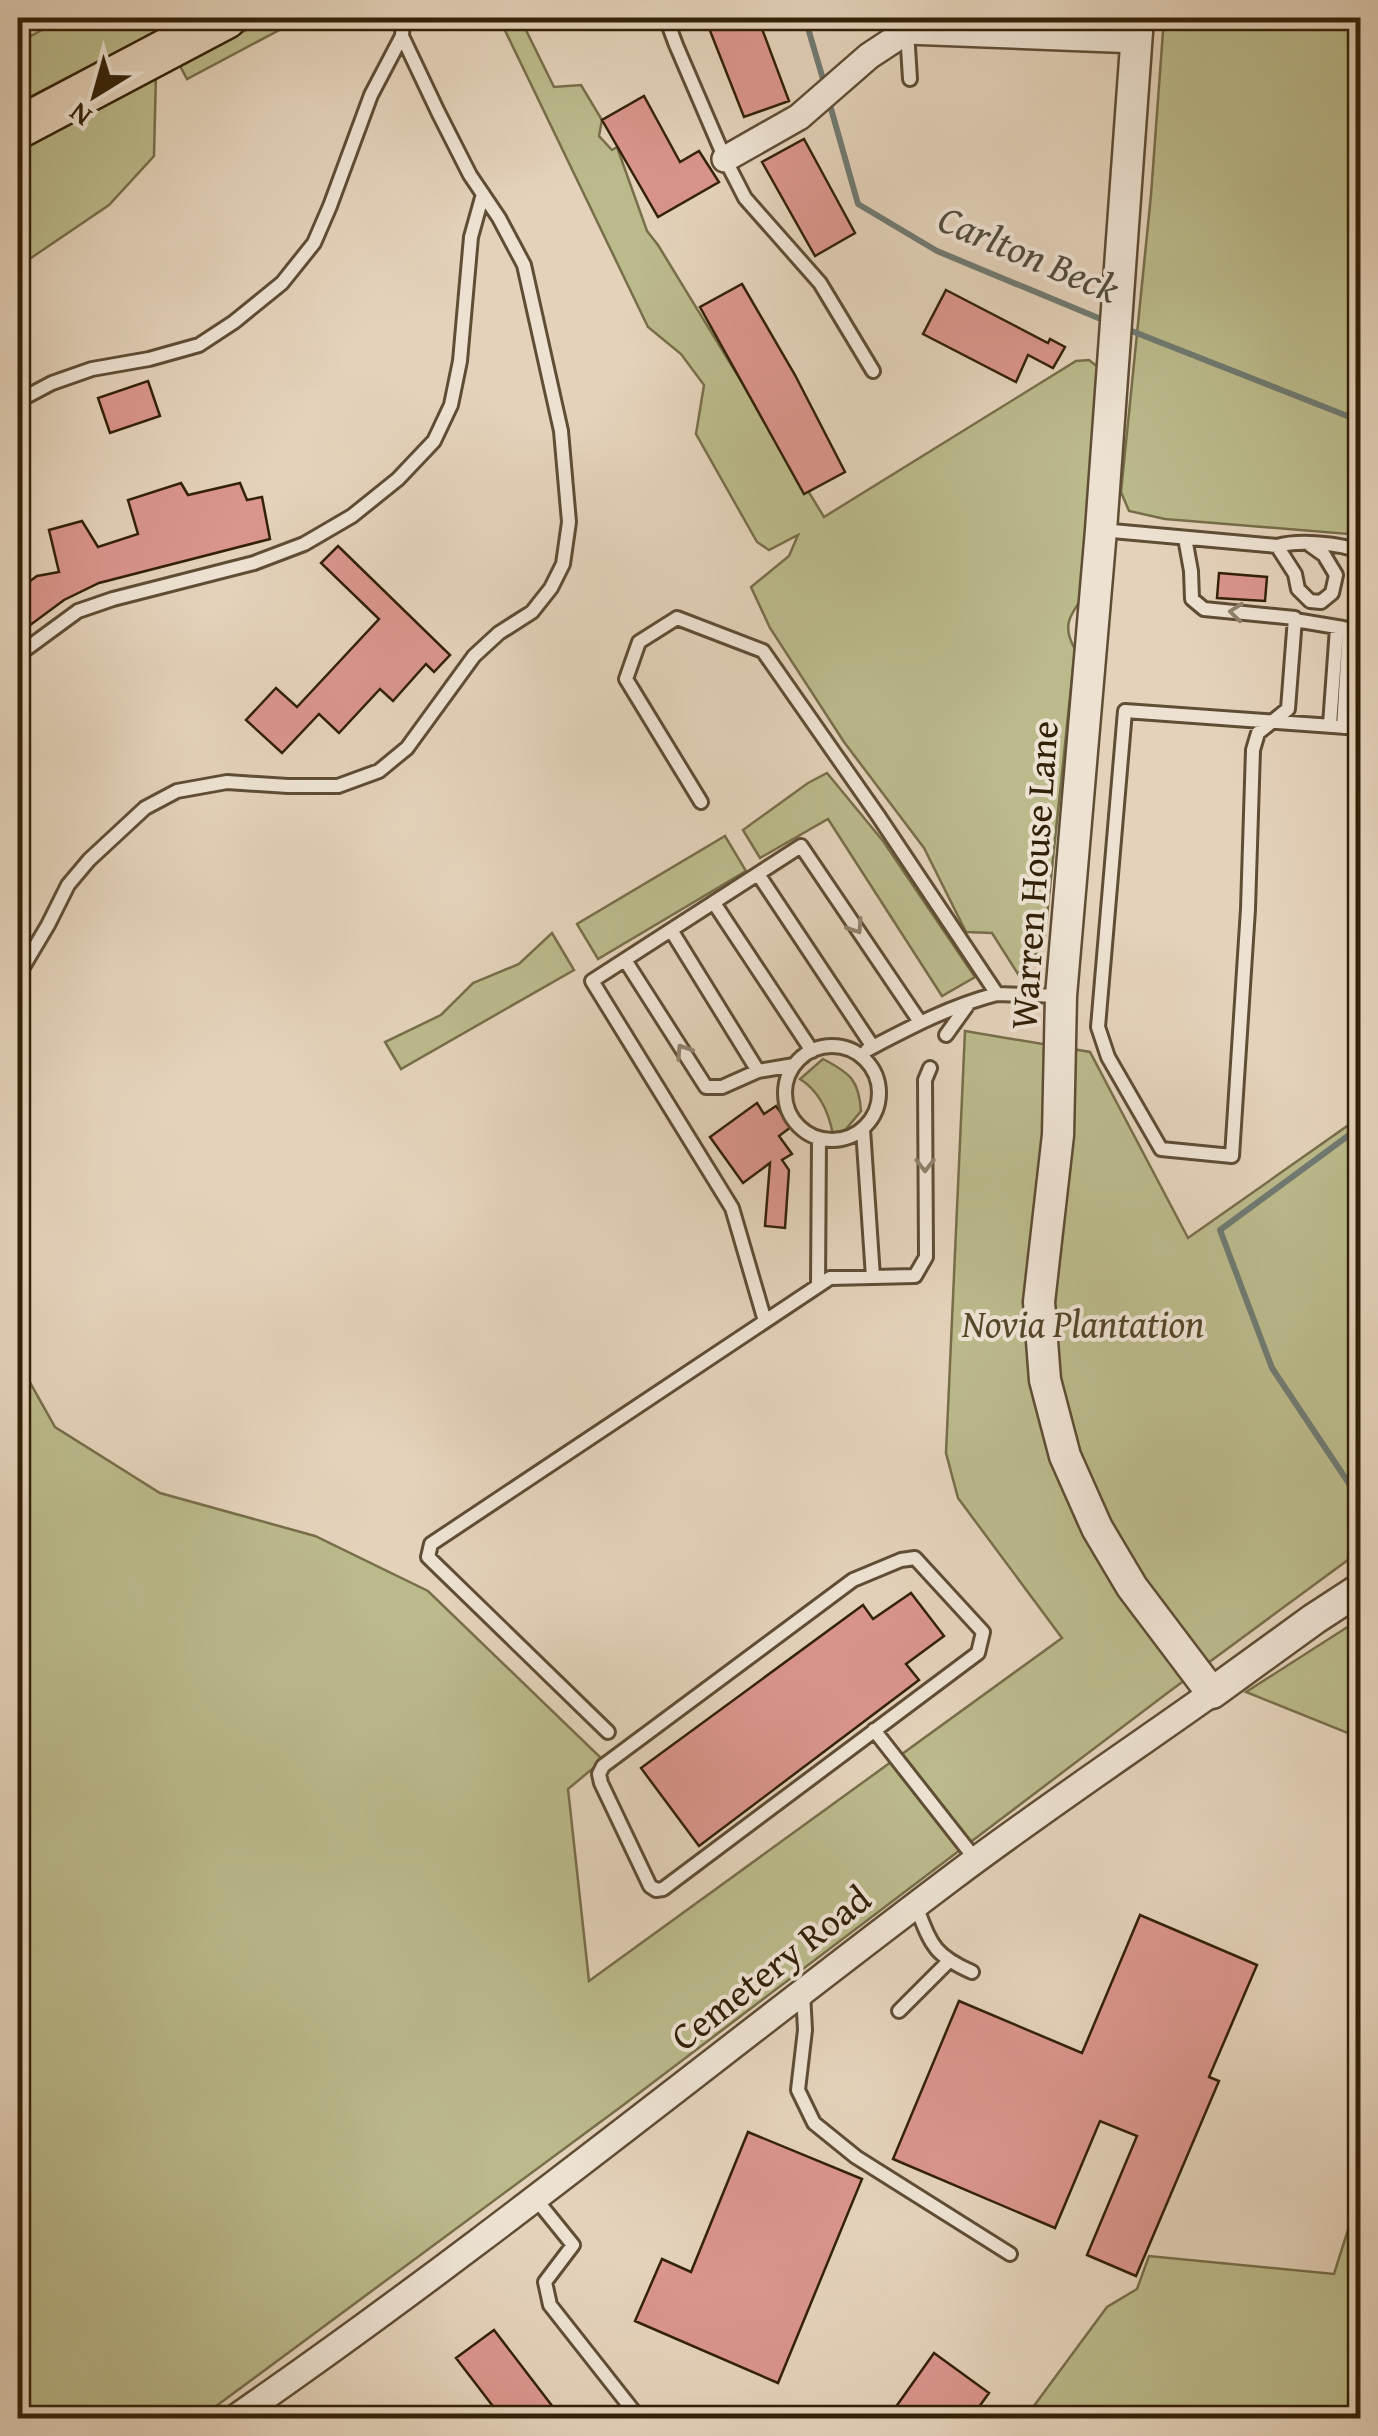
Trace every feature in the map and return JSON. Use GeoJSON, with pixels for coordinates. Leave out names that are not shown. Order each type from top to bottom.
{"type":"FeatureCollection","features":[{"type":"Feature","properties":{"kind":"highway"},"geometry":{"type":"LineString","coordinates":[[18,128],[226,18]]}},
{"type":"Feature","properties":{"kind":"street"},"geometry":{"type":"LineString","coordinates":[[726,159],[800,117],[905,24],[1137,29]]}},
{"type":"Feature","properties":{"kind":"street","name":"Warren House Lane"},"geometry":{"type":"LineString","coordinates":[[1137,29],[1101,530],[1060,996],[1058,1135],[1039,1302],[1045,1380],[1065,1456],[1097,1528],[1132,1587],[1212,1693]]}},
{"type":"Feature","properties":{"kind":"street","name":"Cemetery Road"},"geometry":{"type":"LineString","coordinates":[[235,2418],[536,2198],[976,1860],[1360,1588]]}},
{"type":"Feature","properties":{"kind":"lane"},"geometry":{"type":"LineString","coordinates":[[18,402],[52,383],[92,368],[149,359],[199,344],[282,283],[314,243],[370,95],[402,36],[403,18]]}},
{"type":"Feature","properties":{"kind":"lane"},"geometry":{"type":"LineString","coordinates":[[666,18],[745,198],[820,283],[874,371]]}},
{"type":"Feature","properties":{"kind":"lane"},"geometry":{"type":"LineString","coordinates":[[905,24],[910,79]]}},
{"type":"Feature","properties":{"kind":"lane"},"geometry":{"type":"LineString","coordinates":[[18,971],[68,886],[88,860],[144,808],[177,791],[227,782],[338,786],[379,771],[407,748],[474,656],[499,633],[532,612],[563,564],[569,522],[561,431],[524,265],[462,159],[402,36]]}},
{"type":"Feature","properties":{"kind":"lane"},"geometry":{"type":"LineString","coordinates":[[18,656],[78,611],[113,598],[254,563],[304,544],[352,516],[398,479],[434,441],[450,405],[460,361],[471,237],[483,194]]}},
{"type":"Feature","properties":{"kind":"lane"},"geometry":{"type":"LineString","coordinates":[[1101,530],[1277,546],[1289,542],[1350,546],[1360,552]]}},
{"type":"Feature","properties":{"kind":"lane"},"geometry":{"type":"LineString","coordinates":[[1184,538],[1192,599],[1204,609],[1295,618],[1354,629]]}},
{"type":"Feature","properties":{"kind":"lane"},"geometry":{"type":"LineString","coordinates":[[1277,546],[1295,574],[1298,588],[1310,601],[1321,602],[1332,593],[1336,575],[1324,555],[1308,544]]}},
{"type":"Feature","properties":{"kind":"lane"},"geometry":{"type":"LineString","coordinates":[[700,802],[626,679],[639,642],[677,618],[763,651],[997,994]]}},
{"type":"Feature","properties":{"kind":"lane"},"geometry":{"type":"LineString","coordinates":[[1295,620],[1288,708],[1274,721],[1258,734],[1252,750],[1248,909],[1232,1156],[1161,1150],[1108,1057],[1098,1026],[1124,711],[1274,721],[1347,727]]}},
{"type":"Feature","properties":{"kind":"lane"},"geometry":{"type":"LineString","coordinates":[[1347,727],[1354,629]]}},
{"type":"Feature","properties":{"kind":"lane"},"geometry":{"type":"LineString","coordinates":[[1347,727],[1354,629]]}},
{"type":"Feature","properties":{"kind":"lane"},"geometry":{"type":"LineString","coordinates":[[765,1322],[732,1208],[592,981],[801,846],[920,1022]]}},
{"type":"Feature","properties":{"kind":"lane"},"geometry":{"type":"LineString","coordinates":[[758,874],[872,1047]]}},
{"type":"Feature","properties":{"kind":"lane"},"geometry":{"type":"LineString","coordinates":[[714,903],[812,1051]]}},
{"type":"Feature","properties":{"kind":"lane"},"geometry":{"type":"LineString","coordinates":[[671,930],[758,1071]]}},
{"type":"Feature","properties":{"kind":"lane"},"geometry":{"type":"LineString","coordinates":[[625,960],[706,1087],[722,1087],[758,1071],[794,1065]]}},
{"type":"Feature","properties":{"kind":"lane"},"geometry":{"type":"LineString","coordinates":[[858,1055],[970,1001],[997,994],[1060,996]]}},
{"type":"Feature","properties":{"kind":"lane"},"geometry":{"type":"LineString","coordinates":[[946,1035],[970,1001]]}},
{"type":"Feature","properties":{"kind":"lane"},"geometry":{"type":"LineString","coordinates":[[836,1046],[851,1050],[874,1071],[879,1086],[878,1102],[863,1130],[835,1141],[806,1133],[794,1122],[784,1094],[787,1078],[794,1065],[812,1051],[836,1046]]}},
{"type":"Feature","properties":{"kind":"lane"},"geometry":{"type":"LineString","coordinates":[[608,1732],[435,1564],[428,1556],[431,1544],[824,1282],[915,1276],[926,1257],[925,1080],[930,1068]]}},
{"type":"Feature","properties":{"kind":"lane"},"geometry":{"type":"LineString","coordinates":[[863,1130],[873,1277]]}},
{"type":"Feature","properties":{"kind":"lane"},"geometry":{"type":"LineString","coordinates":[[820,1139],[824,1282]]}},
{"type":"Feature","properties":{"kind":"lane"},"geometry":{"type":"LineString","coordinates":[[915,1558],[983,1632],[982,1640],[978,1653],[874,1730],[664,1890],[650,1886],[599,1774],[603,1766],[854,1580],[915,1558]]}},
{"type":"Feature","properties":{"kind":"lane"},"geometry":{"type":"LineString","coordinates":[[874,1730],[976,1860]]}},
{"type":"Feature","properties":{"kind":"lane"},"geometry":{"type":"LineString","coordinates":[[916,1906],[930,1941],[948,1962],[972,1972]]}},
{"type":"Feature","properties":{"kind":"lane"},"geometry":{"type":"LineString","coordinates":[[900,2011],[948,1962]]}},
{"type":"Feature","properties":{"kind":"lane"},"geometry":{"type":"LineString","coordinates":[[803,1993],[805,2030],[798,2090],[814,2122],[856,2158],[1010,2254]]}},
{"type":"Feature","properties":{"kind":"lane"},"geometry":{"type":"LineString","coordinates":[[536,2198],[573,2245],[545,2282],[550,2305],[640,2418]]}},
{"type":"Feature","properties":{"kind":"green space"},"geometry":{"type":"Polygon","coordinates":[[[64,18],[182,18],[18,103],[18,43],[64,18]]]}},
{"type":"Feature","properties":{"kind":"green space"},"geometry":{"type":"Polygon","coordinates":[[[270,18],[302,18],[187,79],[179,64],[270,18]]]}},
{"type":"Feature","properties":{"kind":"green space"},"geometry":{"type":"Polygon","coordinates":[[[499,18],[520,18],[554,87],[581,85],[602,120],[599,136],[612,150],[617,147],[647,231],[824,517],[1076,361],[1089,360],[1098,367],[1083,597],[1068,628],[1075,649],[1044,945],[1018,974],[992,933],[966,932],[924,848],[844,742],[770,628],[751,587],[789,556],[798,535],[769,550],[757,542],[696,434],[704,385],[681,354],[648,327],[499,18]]]}},
{"type":"Feature","properties":{"kind":"green space"},"geometry":{"type":"Polygon","coordinates":[[[1164,18],[1360,18],[1360,535],[1165,519],[1129,511],[1121,492],[1151,195],[1164,18]]]}},
{"type":"Feature","properties":{"kind":"green space"},"geometry":{"type":"Polygon","coordinates":[[[156,73],[154,156],[109,205],[18,264],[18,152],[156,73]]]}},
{"type":"Feature","properties":{"kind":"green space"},"geometry":{"type":"Polygon","coordinates":[[[827,773],[883,841],[975,977],[942,996],[828,819],[760,858],[743,830],[827,773]]]}},
{"type":"Feature","properties":{"kind":"green space"},"geometry":{"type":"Polygon","coordinates":[[[725,836],[746,871],[598,959],[577,924],[725,836]]]}},
{"type":"Feature","properties":{"kind":"green space"},"geometry":{"type":"Polygon","coordinates":[[[552,933],[574,970],[401,1069],[385,1042],[441,1015],[473,983],[519,964],[552,933]]]}},
{"type":"Feature","properties":{"kind":"green space","name":"Novia Plantation"},"geometry":{"type":"Polygon","coordinates":[[[965,1031],[1090,1052],[1188,1238],[1360,1117],[1360,1551],[200,2418],[18,2418],[18,1361],[55,1427],[160,1493],[315,1536],[428,1591],[603,1760],[568,1789],[589,1981],[1062,1638],[958,1498],[946,1453],[965,1031]]]}},
{"type":"Feature","properties":{"kind":"green space"},"geometry":{"type":"Polygon","coordinates":[[[823,1059],[846,1073],[858,1092],[861,1111],[841,1135],[833,1135],[822,1103],[800,1079],[823,1059]]]}},
{"type":"Feature","properties":{"kind":"green space"},"geometry":{"type":"Polygon","coordinates":[[[1360,1619],[1360,1738],[1246,1692],[1360,1619]]]}},
{"type":"Feature","properties":{"kind":"green space"},"geometry":{"type":"Polygon","coordinates":[[[1360,2192],[1360,2418],[1025,2418],[1107,2307],[1137,2289],[1149,2256],[1334,2274],[1360,2192]]]}},
{"type":"Feature","properties":{"kind":"building"},"geometry":{"type":"Polygon","coordinates":[[[705,18],[758,18],[789,101],[744,117],[705,18]]]}},
{"type":"Feature","properties":{"kind":"building"},"geometry":{"type":"Polygon","coordinates":[[[644,96],[680,162],[699,151],[719,182],[658,217],[602,120],[644,96]]]}},
{"type":"Feature","properties":{"kind":"building"},"geometry":{"type":"Polygon","coordinates":[[[804,139],[855,233],[815,256],[762,162],[804,139]]]}},
{"type":"Feature","properties":{"kind":"building"},"geometry":{"type":"Polygon","coordinates":[[[742,284],[845,472],[804,494],[700,307],[742,284]]]}},
{"type":"Feature","properties":{"kind":"building"},"geometry":{"type":"Polygon","coordinates":[[[946,290],[1048,343],[1050,339],[1065,347],[1053,368],[1028,355],[1016,382],[923,334],[946,290]]]}},
{"type":"Feature","properties":{"kind":"building"},"geometry":{"type":"Polygon","coordinates":[[[148,381],[160,416],[110,433],[98,398],[148,381]]]}},
{"type":"Feature","properties":{"kind":"building"},"geometry":{"type":"Polygon","coordinates":[[[181,483],[188,495],[240,483],[247,500],[262,497],[270,539],[99,583],[64,600],[18,634],[18,590],[37,576],[59,572],[49,530],[82,521],[98,547],[138,534],[128,500],[181,483]]]}},
{"type":"Feature","properties":{"kind":"building"},"geometry":{"type":"Polygon","coordinates":[[[338,546],[450,655],[434,672],[426,664],[393,701],[380,689],[339,733],[319,714],[282,753],[246,720],[276,688],[297,707],[379,619],[321,563],[338,546]]]}},
{"type":"Feature","properties":{"kind":"building"},"geometry":{"type":"Polygon","coordinates":[[[1219,573],[1267,577],[1265,601],[1217,598],[1219,573]]]}},
{"type":"Feature","properties":{"kind":"building"},"geometry":{"type":"Polygon","coordinates":[[[757,1103],[764,1114],[776,1106],[791,1127],[779,1136],[792,1154],[782,1160],[789,1170],[785,1228],[765,1226],[770,1163],[743,1183],[710,1137],[757,1103]]]}},
{"type":"Feature","properties":{"kind":"building"},"geometry":{"type":"Polygon","coordinates":[[[911,1593],[944,1636],[906,1664],[919,1680],[699,1846],[641,1768],[863,1605],[873,1619],[911,1593]]]}},
{"type":"Feature","properties":{"kind":"building"},"geometry":{"type":"Polygon","coordinates":[[[1140,1915],[1257,1965],[1209,2077],[1219,2081],[1136,2276],[1087,2255],[1137,2136],[1100,2121],[1055,2228],[893,2159],[959,2001],[1082,2053],[1140,1915]]]}},
{"type":"Feature","properties":{"kind":"building"},"geometry":{"type":"Polygon","coordinates":[[[748,2132],[862,2179],[778,2383],[635,2321],[662,2259],[691,2272],[748,2132]]]}},
{"type":"Feature","properties":{"kind":"building"},"geometry":{"type":"Polygon","coordinates":[[[494,2330],[556,2411],[546,2418],[502,2418],[456,2358],[494,2330]]]}},
{"type":"Feature","properties":{"kind":"building"},"geometry":{"type":"Polygon","coordinates":[[[934,2353],[989,2393],[971,2418],[888,2418],[934,2353]]]}},
{"type":"Feature","properties":{"kind":"waterway","name":"Carlton Beck"},"geometry":{"type":"LineString","coordinates":[[805,18],[825,86]]}},
{"type":"Feature","properties":{"kind":"waterway","name":"Carlton Beck"},"geometry":{"type":"LineString","coordinates":[[828,98],[858,204],[937,251],[1108,322]]}},
{"type":"Feature","properties":{"kind":"waterway","name":"Carlton Beck"},"geometry":{"type":"LineString","coordinates":[[1124,328],[1360,421]]}},
{"type":"Feature","properties":{"kind":"waterway","name":"Carlton Beck"},"geometry":{"type":"LineString","coordinates":[[1360,1127],[1220,1230],[1272,1368],[1360,1500]]}}]}
